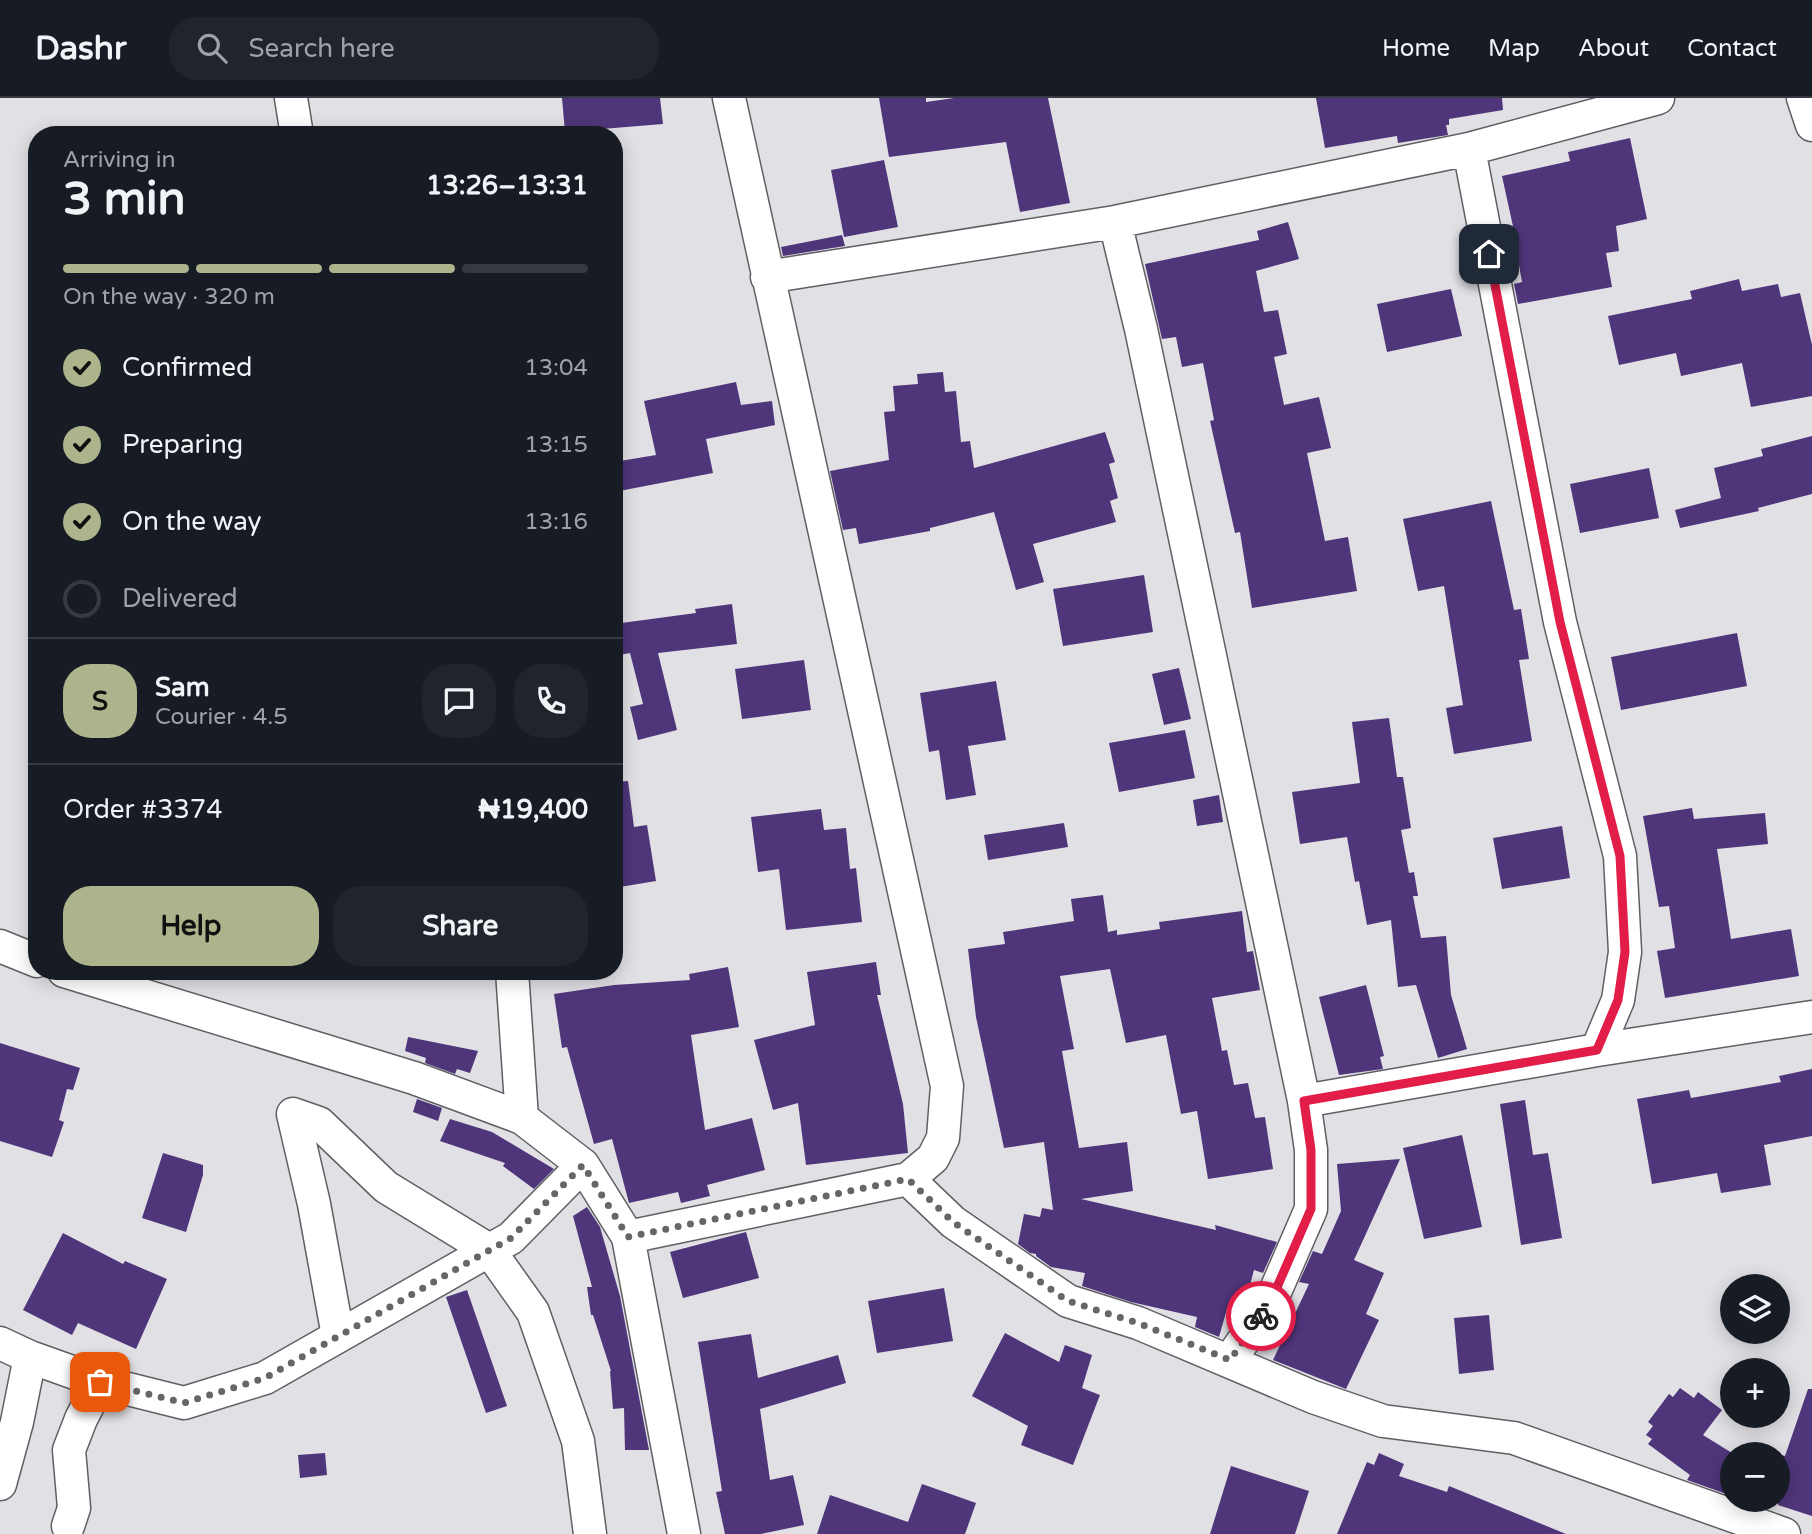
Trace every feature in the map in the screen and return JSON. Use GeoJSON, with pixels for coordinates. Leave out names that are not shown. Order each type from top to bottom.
{"type":"FeatureCollection","features":[{"type":"Feature","properties":{"kind":"street"},"geometry":{"type":"LineString","coordinates":[[291,98],[296,126]]}},
{"type":"Feature","properties":{"kind":"street"},"geometry":{"type":"LineString","coordinates":[[628,1237],[908,1179],[933,1158],[943,1138],[947,1086],[729,98]]}},
{"type":"Feature","properties":{"kind":"street"},"geometry":{"type":"LineString","coordinates":[[767,277],[1115,222],[1469,149],[1658,98]]}},
{"type":"Feature","properties":{"kind":"street"},"geometry":{"type":"LineString","coordinates":[[1803,98],[1812,125]]}},
{"type":"Feature","properties":{"kind":"street"},"geometry":{"type":"LineString","coordinates":[[1469,149],[1560,622],[1620,856],[1625,952],[1618,1000],[1597,1050]]}},
{"type":"Feature","properties":{"kind":"street"},"geometry":{"type":"LineString","coordinates":[[1115,222],[1141,329],[1304,1101],[1311,1150],[1311,1209],[1271,1301],[1230,1360]]}},
{"type":"Feature","properties":{"kind":"street"},"geometry":{"type":"LineString","coordinates":[[0,946],[28,957]]}},
{"type":"Feature","properties":{"kind":"street"},"geometry":{"type":"LineString","coordinates":[[93,980],[414,1078],[522,1118],[583,1165],[628,1237],[684,1534]]}},
{"type":"Feature","properties":{"kind":"street"},"geometry":{"type":"LineString","coordinates":[[513,980],[522,1118]]}},
{"type":"Feature","properties":{"kind":"street"},"geometry":{"type":"LineString","coordinates":[[1304,1101],[1597,1050],[1812,1017]]}},
{"type":"Feature","properties":{"kind":"street"},"geometry":{"type":"LineString","coordinates":[[338,1336],[312,1192],[293,1114],[319,1123],[386,1187],[489,1250],[533,1312],[578,1441],[590,1534]]}},
{"type":"Feature","properties":{"kind":"street"},"geometry":{"type":"LineString","coordinates":[[0,1343],[30,1357],[100,1382],[184,1403],[265,1378],[511,1238],[583,1165]]}},
{"type":"Feature","properties":{"kind":"street"},"geometry":{"type":"LineString","coordinates":[[908,1179],[953,1222],[1068,1301],[1138,1323],[1313,1397],[1383,1421],[1514,1438],[1784,1534]]}},
{"type":"Feature","properties":{"kind":"street"},"geometry":{"type":"LineString","coordinates":[[0,1483],[18,1422],[30,1357]]}},
{"type":"Feature","properties":{"kind":"street"},"geometry":{"type":"LineString","coordinates":[[68,1526],[74,1508],[69,1450],[100,1382]]}},
{"type":"Feature","properties":{"kind":"building"},"geometry":{"type":"Polygon","coordinates":[[[562,98],[660,98],[663,124],[623,127],[564,126],[562,98]]]}},
{"type":"Feature","properties":{"kind":"building"},"geometry":{"type":"Polygon","coordinates":[[[879,98],[926,98],[926,102],[954,98],[1048,98],[1070,203],[1020,212],[1006,142],[889,157],[879,98]]]}},
{"type":"Feature","properties":{"kind":"building"},"geometry":{"type":"Polygon","coordinates":[[[1316,98],[1502,98],[1503,110],[1449,119],[1449,125],[1446,125],[1448,135],[1398,143],[1397,136],[1325,148],[1316,98]]]}},
{"type":"Feature","properties":{"kind":"building"},"geometry":{"type":"Polygon","coordinates":[[[1630,138],[1647,219],[1616,226],[1619,251],[1606,253],[1612,287],[1518,304],[1514,284],[1522,282],[1519,254],[1502,176],[1570,161],[1568,152],[1630,138]]]}},
{"type":"Feature","properties":{"kind":"building"},"geometry":{"type":"Polygon","coordinates":[[[884,160],[898,227],[844,237],[831,170],[884,160]]]}},
{"type":"Feature","properties":{"kind":"building"},"geometry":{"type":"Polygon","coordinates":[[[1288,222],[1299,259],[1256,271],[1264,312],[1278,310],[1287,354],[1274,357],[1284,405],[1319,397],[1331,448],[1307,453],[1325,541],[1348,537],[1357,591],[1252,608],[1240,532],[1235,533],[1210,421],[1214,420],[1203,363],[1182,367],[1176,337],[1162,339],[1145,264],[1259,240],[1257,231],[1288,222]]]}},
{"type":"Feature","properties":{"kind":"building"},"geometry":{"type":"Polygon","coordinates":[[[842,235],[845,246],[783,256],[781,247],[842,235]]]}},
{"type":"Feature","properties":{"kind":"building"},"geometry":{"type":"Polygon","coordinates":[[[1739,279],[1742,291],[1778,284],[1781,297],[1800,293],[1812,345],[1812,396],[1751,407],[1742,363],[1681,376],[1676,353],[1619,365],[1608,316],[1692,299],[1690,291],[1739,279]]]}},
{"type":"Feature","properties":{"kind":"building"},"geometry":{"type":"Polygon","coordinates":[[[1451,289],[1462,336],[1387,352],[1377,304],[1451,289]]]}},
{"type":"Feature","properties":{"kind":"building"},"geometry":{"type":"Polygon","coordinates":[[[943,372],[945,392],[956,391],[961,442],[970,441],[974,468],[1105,432],[1115,462],[1109,464],[1118,498],[1110,501],[1116,522],[1033,544],[1044,582],[1016,590],[994,512],[930,528],[930,531],[859,544],[856,528],[843,530],[830,471],[889,460],[884,412],[895,411],[893,386],[918,384],[917,374],[943,372]]]}},
{"type":"Feature","properties":{"kind":"building"},"geometry":{"type":"Polygon","coordinates":[[[736,382],[741,405],[772,401],[775,425],[706,439],[713,473],[623,490],[623,460],[656,455],[644,401],[736,382]]]}},
{"type":"Feature","properties":{"kind":"building"},"geometry":{"type":"Polygon","coordinates":[[[1812,436],[1812,494],[1758,508],[1759,511],[1680,528],[1675,510],[1721,498],[1714,468],[1763,456],[1761,449],[1812,436]]]}},
{"type":"Feature","properties":{"kind":"building"},"geometry":{"type":"Polygon","coordinates":[[[1649,468],[1659,518],[1580,533],[1570,484],[1649,468]]]}},
{"type":"Feature","properties":{"kind":"building"},"geometry":{"type":"Polygon","coordinates":[[[1491,501],[1514,610],[1521,609],[1529,659],[1519,660],[1532,741],[1454,754],[1446,708],[1463,705],[1444,586],[1418,591],[1403,519],[1491,501]]]}},
{"type":"Feature","properties":{"kind":"building"},"geometry":{"type":"Polygon","coordinates":[[[1144,575],[1153,632],[1063,646],[1053,589],[1144,575]]]}},
{"type":"Feature","properties":{"kind":"building"},"geometry":{"type":"Polygon","coordinates":[[[732,604],[737,644],[658,653],[677,730],[638,740],[630,707],[643,704],[630,653],[623,654],[623,623],[696,613],[695,609],[732,604]]]}},
{"type":"Feature","properties":{"kind":"building"},"geometry":{"type":"Polygon","coordinates":[[[1737,633],[1747,686],[1621,710],[1611,657],[1737,633]]]}},
{"type":"Feature","properties":{"kind":"building"},"geometry":{"type":"Polygon","coordinates":[[[804,660],[811,710],[742,719],[735,669],[804,660]]]}},
{"type":"Feature","properties":{"kind":"building"},"geometry":{"type":"Polygon","coordinates":[[[1179,668],[1191,719],[1164,725],[1152,674],[1179,668]]]}},
{"type":"Feature","properties":{"kind":"building"},"geometry":{"type":"Polygon","coordinates":[[[996,681],[1006,740],[968,746],[976,795],[946,800],[939,750],[929,752],[920,693],[996,681]]]}},
{"type":"Feature","properties":{"kind":"building"},"geometry":{"type":"Polygon","coordinates":[[[1389,718],[1397,777],[1403,777],[1411,828],[1401,830],[1409,873],[1414,872],[1418,896],[1413,896],[1421,938],[1446,936],[1451,995],[1467,1049],[1438,1058],[1416,985],[1398,987],[1391,920],[1367,925],[1359,881],[1355,882],[1347,837],[1300,844],[1292,792],[1360,783],[1352,722],[1389,718]]]}},
{"type":"Feature","properties":{"kind":"building"},"geometry":{"type":"Polygon","coordinates":[[[1185,730],[1195,778],[1119,792],[1109,743],[1185,730]]]}},
{"type":"Feature","properties":{"kind":"building"},"geometry":{"type":"Polygon","coordinates":[[[623,781],[628,781],[634,827],[647,825],[656,881],[623,886],[623,781]]]}},
{"type":"Feature","properties":{"kind":"building"},"geometry":{"type":"Polygon","coordinates":[[[1219,795],[1223,822],[1197,826],[1193,800],[1219,795]]]}},
{"type":"Feature","properties":{"kind":"building"},"geometry":{"type":"Polygon","coordinates":[[[1692,808],[1694,819],[1765,813],[1768,844],[1717,849],[1731,939],[1791,929],[1799,976],[1665,998],[1657,951],[1675,948],[1669,906],[1659,907],[1643,816],[1692,808]]]}},
{"type":"Feature","properties":{"kind":"building"},"geometry":{"type":"Polygon","coordinates":[[[821,809],[824,830],[846,828],[850,869],[856,868],[862,922],[786,930],[779,869],[758,872],[751,817],[821,809]]]}},
{"type":"Feature","properties":{"kind":"building"},"geometry":{"type":"Polygon","coordinates":[[[1064,823],[1068,847],[988,860],[984,835],[1064,823]]]}},
{"type":"Feature","properties":{"kind":"building"},"geometry":{"type":"Polygon","coordinates":[[[1562,826],[1570,878],[1502,889],[1493,838],[1562,826]]]}},
{"type":"Feature","properties":{"kind":"building"},"geometry":{"type":"Polygon","coordinates":[[[1103,895],[1108,932],[1117,930],[1117,935],[1160,929],[1159,922],[1242,911],[1247,952],[1253,951],[1260,990],[1212,998],[1222,1051],[1227,1050],[1234,1085],[1248,1083],[1255,1118],[1265,1117],[1273,1169],[1208,1179],[1197,1111],[1181,1114],[1166,1035],[1126,1043],[1110,969],[1060,976],[1074,1049],[1062,1051],[1079,1148],[1127,1142],[1133,1191],[1081,1199],[1216,1230],[1215,1225],[1277,1242],[1263,1273],[1254,1270],[1240,1313],[1227,1309],[1219,1337],[1195,1327],[1197,1317],[1131,1302],[1082,1286],[1085,1273],[1051,1267],[1018,1244],[1024,1214],[1040,1217],[1042,1208],[1053,1210],[1044,1142],[1004,1148],[976,1017],[968,949],[1005,944],[1003,932],[1074,921],[1071,899],[1103,895]]]}},
{"type":"Feature","properties":{"kind":"building"},"geometry":{"type":"Polygon","coordinates":[[[876,962],[881,995],[877,995],[903,1104],[908,1153],[806,1165],[798,1103],[773,1110],[754,1040],[815,1025],[807,972],[876,962]]]}},
{"type":"Feature","properties":{"kind":"building"},"geometry":{"type":"Polygon","coordinates":[[[728,967],[739,1027],[691,1035],[705,1130],[752,1118],[765,1170],[707,1185],[710,1196],[681,1203],[678,1192],[629,1203],[612,1139],[594,1144],[567,1047],[562,1048],[554,994],[614,985],[690,980],[689,974],[728,967]]]}},
{"type":"Feature","properties":{"kind":"building"},"geometry":{"type":"Polygon","coordinates":[[[1366,985],[1384,1056],[1380,1057],[1383,1069],[1339,1075],[1319,997],[1366,985]]]}},
{"type":"Feature","properties":{"kind":"building"},"geometry":{"type":"Polygon","coordinates":[[[408,1037],[478,1051],[470,1073],[457,1069],[455,1074],[425,1063],[426,1058],[405,1051],[408,1037]]]}},
{"type":"Feature","properties":{"kind":"building"},"geometry":{"type":"Polygon","coordinates":[[[0,1043],[80,1068],[73,1090],[67,1089],[59,1120],[64,1122],[52,1157],[0,1141],[0,1043]]]}},
{"type":"Feature","properties":{"kind":"building"},"geometry":{"type":"Polygon","coordinates":[[[1812,1069],[1812,1136],[1764,1145],[1771,1185],[1721,1193],[1717,1173],[1652,1184],[1637,1099],[1689,1090],[1691,1098],[1781,1082],[1779,1076],[1812,1069]]]}},
{"type":"Feature","properties":{"kind":"building"},"geometry":{"type":"Polygon","coordinates":[[[417,1099],[442,1108],[438,1121],[413,1112],[417,1099]]]}},
{"type":"Feature","properties":{"kind":"building"},"geometry":{"type":"Polygon","coordinates":[[[1525,1100],[1533,1155],[1548,1153],[1562,1238],[1521,1245],[1500,1104],[1525,1100]]]}},
{"type":"Feature","properties":{"kind":"building"},"geometry":{"type":"Polygon","coordinates":[[[450,1119],[492,1132],[554,1169],[534,1189],[503,1166],[505,1163],[440,1141],[450,1119]]]}},
{"type":"Feature","properties":{"kind":"building"},"geometry":{"type":"Polygon","coordinates":[[[1462,1135],[1482,1227],[1424,1239],[1403,1148],[1462,1135]]]}},
{"type":"Feature","properties":{"kind":"building"},"geometry":{"type":"Polygon","coordinates":[[[163,1153],[203,1165],[203,1175],[186,1232],[142,1218],[163,1153]]]}},
{"type":"Feature","properties":{"kind":"building"},"geometry":{"type":"Polygon","coordinates":[[[1400,1159],[1354,1260],[1384,1273],[1366,1314],[1379,1320],[1346,1389],[1273,1360],[1309,1284],[1299,1282],[1313,1251],[1322,1254],[1341,1211],[1337,1164],[1400,1159]]]}},
{"type":"Feature","properties":{"kind":"building"},"geometry":{"type":"Polygon","coordinates":[[[587,1207],[600,1227],[620,1296],[649,1450],[625,1450],[624,1408],[613,1409],[611,1371],[591,1315],[587,1287],[592,1287],[573,1216],[587,1207]]]}},
{"type":"Feature","properties":{"kind":"building"},"geometry":{"type":"Polygon","coordinates":[[[746,1232],[759,1278],[683,1298],[670,1252],[746,1232]]]}},
{"type":"Feature","properties":{"kind":"building"},"geometry":{"type":"Polygon","coordinates":[[[63,1233],[123,1264],[125,1261],[167,1279],[136,1349],[78,1323],[72,1335],[23,1310],[63,1233]]]}},
{"type":"Feature","properties":{"kind":"building"},"geometry":{"type":"Polygon","coordinates":[[[944,1288],[953,1341],[877,1353],[868,1301],[944,1288]]]}},
{"type":"Feature","properties":{"kind":"building"},"geometry":{"type":"Polygon","coordinates":[[[467,1290],[507,1406],[486,1413],[446,1297],[467,1290]]]}},
{"type":"Feature","properties":{"kind":"building"},"geometry":{"type":"Polygon","coordinates":[[[1489,1315],[1494,1370],[1459,1374],[1454,1318],[1489,1315]]]}},
{"type":"Feature","properties":{"kind":"building"},"geometry":{"type":"Polygon","coordinates":[[[1005,1333],[1059,1362],[1065,1345],[1092,1355],[1082,1388],[1100,1395],[1073,1465],[1021,1445],[1028,1426],[972,1396],[1005,1333]]]}},
{"type":"Feature","properties":{"kind":"building"},"geometry":{"type":"Polygon","coordinates":[[[751,1334],[758,1378],[838,1355],[846,1383],[760,1409],[770,1480],[793,1475],[804,1525],[761,1534],[725,1534],[716,1492],[722,1491],[698,1342],[751,1334]]]}},
{"type":"Feature","properties":{"kind":"building"},"geometry":{"type":"Polygon","coordinates":[[[1680,1388],[1694,1398],[1698,1392],[1720,1408],[1720,1413],[1703,1435],[1720,1446],[1720,1492],[1687,1480],[1690,1475],[1648,1444],[1652,1439],[1646,1435],[1653,1426],[1648,1422],[1669,1394],[1673,1397],[1680,1388]]]}},
{"type":"Feature","properties":{"kind":"building"},"geometry":{"type":"Polygon","coordinates":[[[1808,1389],[1812,1389],[1812,1516],[1790,1509],[1790,1442],[1808,1389]]]}},
{"type":"Feature","properties":{"kind":"building"},"geometry":{"type":"Polygon","coordinates":[[[325,1453],[327,1475],[300,1478],[298,1455],[325,1453]]]}},
{"type":"Feature","properties":{"kind":"building"},"geometry":{"type":"Polygon","coordinates":[[[1379,1453],[1404,1464],[1399,1476],[1447,1492],[1449,1486],[1566,1534],[1337,1534],[1367,1462],[1374,1465],[1379,1453]]]}},
{"type":"Feature","properties":{"kind":"building"},"geometry":{"type":"Polygon","coordinates":[[[1231,1466],[1309,1491],[1295,1534],[1210,1534],[1231,1466]]]}},
{"type":"Feature","properties":{"kind":"building"},"geometry":{"type":"Polygon","coordinates":[[[922,1484],[976,1503],[965,1534],[817,1534],[830,1495],[908,1522],[922,1484]]]}},
{"type":"Feature","properties":{"kind":"way so far"},"geometry":{"type":"LineString","coordinates":[[100,1382],[184,1403],[265,1378],[511,1238],[583,1165],[628,1237],[908,1179],[953,1222],[1068,1301],[1138,1323],[1230,1360],[1261,1316]]}},
{"type":"Feature","properties":{"kind":"route"},"geometry":{"type":"LineString","coordinates":[[1261,1316],[1271,1301],[1311,1209],[1311,1150],[1304,1101],[1597,1050],[1618,1000],[1625,952],[1620,856],[1560,622],[1489,254]]}}]}
